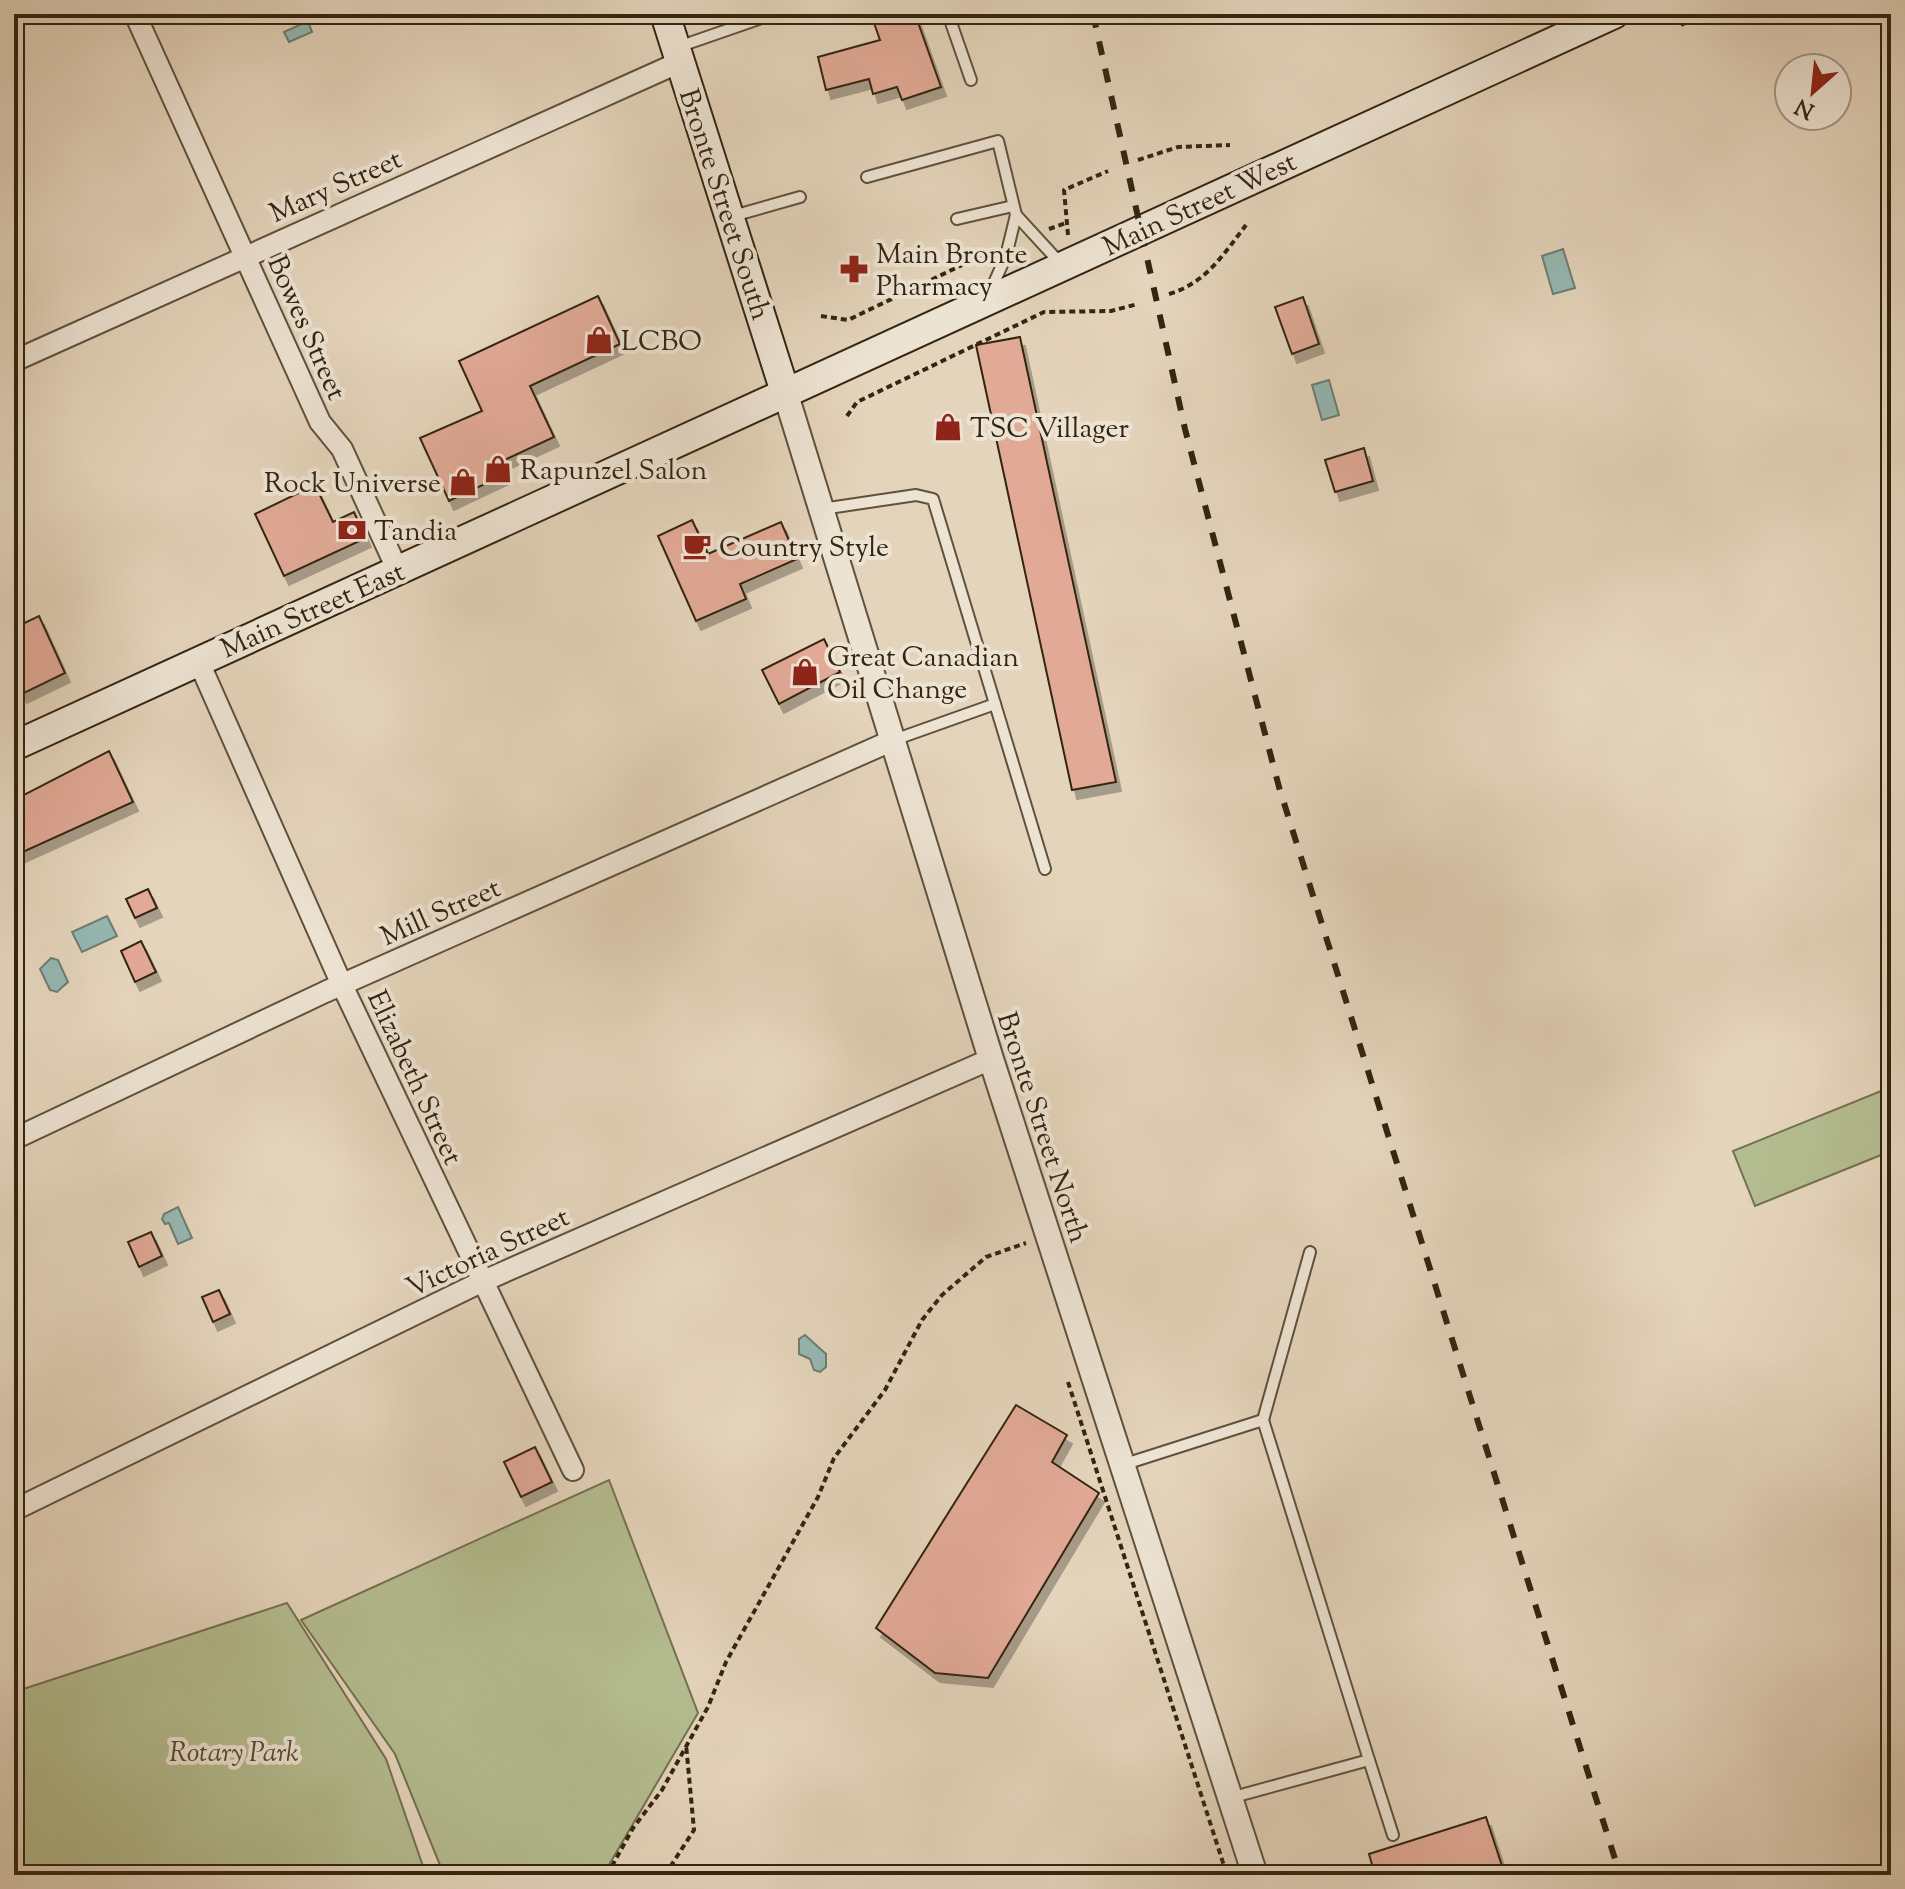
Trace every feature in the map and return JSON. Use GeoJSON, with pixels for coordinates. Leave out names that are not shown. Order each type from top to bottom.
{"type":"FeatureCollection","features":[{"type":"Feature","properties":{"kind":"main road","name":"Bronte Street South"},"geometry":{"type":"LineString","coordinates":[[665,14],[786,395]]}},
{"type":"Feature","properties":{"kind":"main road","name":"Main Street West"},"geometry":{"type":"LineString","coordinates":[[786,395],[1614,14]]}},
{"type":"Feature","properties":{"kind":"main road","name":"Main Street East"},"geometry":{"type":"LineString","coordinates":[[14,746],[786,395]]}},
{"type":"Feature","properties":{"kind":"street","name":"Bowes Street"},"geometry":{"type":"LineString","coordinates":[[135,14],[320,422],[342,449],[398,571]]}},
{"type":"Feature","properties":{"kind":"street","name":"Mary Street"},"geometry":{"type":"LineString","coordinates":[[14,361],[678,55]]}},
{"type":"Feature","properties":{"kind":"street","name":"Bronte Street North"},"geometry":{"type":"LineString","coordinates":[[786,395],[991,1059],[1255,1875]]}},
{"type":"Feature","properties":{"kind":"street","name":"Elizabeth Street"},"geometry":{"type":"LineString","coordinates":[[198,660],[342,985],[573,1470]]}},
{"type":"Feature","properties":{"kind":"street","name":"Mill Street"},"geometry":{"type":"LineString","coordinates":[[14,1139],[342,985],[891,741]]}},
{"type":"Feature","properties":{"kind":"street","name":"Victoria Street"},"geometry":{"type":"LineString","coordinates":[[14,1510],[481,1282],[991,1059]]}},
{"type":"Feature","properties":{"kind":"lane"},"geometry":{"type":"LineString","coordinates":[[730,14],[734,27]]}},
{"type":"Feature","properties":{"kind":"lane"},"geometry":{"type":"LineString","coordinates":[[678,55],[734,27],[773,14]]}},
{"type":"Feature","properties":{"kind":"lane"},"geometry":{"type":"LineString","coordinates":[[948,14],[971,80]]}},
{"type":"Feature","properties":{"kind":"lane"},"geometry":{"type":"LineString","coordinates":[[867,177],[998,141],[1015,211],[1010,242],[987,300]]}},
{"type":"Feature","properties":{"kind":"lane"},"geometry":{"type":"LineString","coordinates":[[729,217],[800,197]]}},
{"type":"Feature","properties":{"kind":"lane"},"geometry":{"type":"LineString","coordinates":[[1015,211],[1067,264]]}},
{"type":"Feature","properties":{"kind":"lane"},"geometry":{"type":"LineString","coordinates":[[957,219],[1015,211]]}},
{"type":"Feature","properties":{"kind":"lane"},"geometry":{"type":"LineString","coordinates":[[822,509],[916,495],[933,499],[1045,869]]}},
{"type":"Feature","properties":{"kind":"lane"},"geometry":{"type":"LineString","coordinates":[[891,741],[995,704]]}},
{"type":"Feature","properties":{"kind":"lane"},"geometry":{"type":"LineString","coordinates":[[1310,1252],[1263,1420],[1393,1835]]}},
{"type":"Feature","properties":{"kind":"lane"},"geometry":{"type":"LineString","coordinates":[[1121,1465],[1263,1420]]}},
{"type":"Feature","properties":{"kind":"lane"},"geometry":{"type":"LineString","coordinates":[[1230,1798],[1369,1760]]}},
{"type":"Feature","properties":{"kind":"path"},"geometry":{"type":"LineString","coordinates":[[1681,25],[1705,14]]}},
{"type":"Feature","properties":{"kind":"path"},"geometry":{"type":"LineString","coordinates":[[1138,160],[1178,147],[1230,145]]}},
{"type":"Feature","properties":{"kind":"path"},"geometry":{"type":"LineString","coordinates":[[1067,264],[1064,190],[1108,171]]}},
{"type":"Feature","properties":{"kind":"path"},"geometry":{"type":"LineString","coordinates":[[1034,233],[1066,223]]}},
{"type":"Feature","properties":{"kind":"path"},"geometry":{"type":"LineString","coordinates":[[1169,294],[1186,289],[1212,270],[1246,225]]}},
{"type":"Feature","properties":{"kind":"path"},"geometry":{"type":"LineString","coordinates":[[821,316],[848,320],[1010,242]]}},
{"type":"Feature","properties":{"kind":"path"},"geometry":{"type":"LineString","coordinates":[[847,416],[857,402],[1044,312],[1111,311],[1138,304]]}},
{"type":"Feature","properties":{"kind":"path"},"geometry":{"type":"LineString","coordinates":[[607,1875],[633,1828],[662,1790],[708,1707],[726,1662],[818,1497],[834,1458],[885,1390],[922,1320],[942,1295],[986,1257],[1048,1237]]}},
{"type":"Feature","properties":{"kind":"path"},"geometry":{"type":"LineString","coordinates":[[665,1875],[694,1830],[686,1742]]}},
{"type":"Feature","properties":{"kind":"green space"},"geometry":{"type":"Polygon","coordinates":[[[1891,1087],[1891,1151],[1755,1206],[1733,1151],[1891,1087]]]}},
{"type":"Feature","properties":{"kind":"green space"},"geometry":{"type":"Polygon","coordinates":[[[609,1480],[698,1713],[603,1875],[444,1875],[395,1754],[301,1620],[609,1480]]]}},
{"type":"Feature","properties":{"kind":"green space","name":"Rotary Park"},"geometry":{"type":"Polygon","coordinates":[[[287,1603],[386,1759],[426,1875],[14,1875],[14,1692],[287,1603]]]}},
{"type":"Feature","properties":{"kind":"water"},"geometry":{"type":"Polygon","coordinates":[[[308,21],[312,32],[289,42],[284,32],[308,21]]]}},
{"type":"Feature","properties":{"kind":"water"},"geometry":{"type":"Polygon","coordinates":[[[1563,249],[1575,288],[1553,294],[1542,256],[1563,249]]]}},
{"type":"Feature","properties":{"kind":"water"},"geometry":{"type":"Polygon","coordinates":[[[1329,380],[1339,415],[1322,420],[1312,385],[1329,380]]]}},
{"type":"Feature","properties":{"kind":"water"},"geometry":{"type":"Polygon","coordinates":[[[107,916],[117,936],[82,952],[72,932],[107,916]]]}},
{"type":"Feature","properties":{"kind":"water"},"geometry":{"type":"Polygon","coordinates":[[[51,958],[58,960],[68,982],[57,992],[50,990],[40,969],[51,958]]]}},
{"type":"Feature","properties":{"kind":"water"},"geometry":{"type":"Polygon","coordinates":[[[178,1207],[192,1238],[178,1244],[169,1223],[165,1224],[162,1219],[164,1214],[178,1207]]]}},
{"type":"Feature","properties":{"kind":"water"},"geometry":{"type":"Polygon","coordinates":[[[805,1335],[826,1354],[826,1367],[820,1372],[814,1370],[810,1359],[799,1354],[799,1339],[805,1335]]]}},
{"type":"Feature","properties":{"kind":"building"},"geometry":{"type":"Polygon","coordinates":[[[889,14],[915,14],[941,87],[902,100],[897,87],[873,94],[869,79],[826,90],[818,57],[880,40],[873,20],[889,14]]]}},
{"type":"Feature","properties":{"kind":"building"},"geometry":{"type":"Polygon","coordinates":[[[598,296],[620,344],[530,386],[554,437],[500,462],[506,474],[449,501],[420,438],[482,411],[459,361],[598,296]]]}},
{"type":"Feature","properties":{"kind":"building"},"geometry":{"type":"Polygon","coordinates":[[[1303,297],[1319,344],[1292,354],[1275,307],[1303,297]]]}},
{"type":"Feature","properties":{"kind":"building"},"geometry":{"type":"Polygon","coordinates":[[[1020,337],[1116,782],[1072,790],[976,345],[1020,337]]]}},
{"type":"Feature","properties":{"kind":"building"},"geometry":{"type":"Polygon","coordinates":[[[1364,448],[1373,481],[1335,492],[1325,460],[1364,448]]]}},
{"type":"Feature","properties":{"kind":"building"},"geometry":{"type":"Polygon","coordinates":[[[315,485],[333,522],[354,512],[366,538],[284,576],[255,514],[315,485]]]}},
{"type":"Feature","properties":{"kind":"building"},"geometry":{"type":"Polygon","coordinates":[[[692,520],[708,554],[781,522],[797,559],[740,584],[746,599],[696,621],[658,536],[692,520]]]}},
{"type":"Feature","properties":{"kind":"building"},"geometry":{"type":"Polygon","coordinates":[[[39,616],[65,673],[22,694],[14,675],[14,628],[39,616]]]}},
{"type":"Feature","properties":{"kind":"building"},"geometry":{"type":"Polygon","coordinates":[[[824,639],[840,672],[779,704],[762,670],[824,639]]]}},
{"type":"Feature","properties":{"kind":"building"},"geometry":{"type":"Polygon","coordinates":[[[109,751],[133,802],[14,856],[14,800],[109,751]]]}},
{"type":"Feature","properties":{"kind":"building"},"geometry":{"type":"Polygon","coordinates":[[[148,889],[157,908],[135,918],[126,899],[148,889]]]}},
{"type":"Feature","properties":{"kind":"building"},"geometry":{"type":"Polygon","coordinates":[[[141,941],[156,972],[135,982],[121,951],[141,941]]]}},
{"type":"Feature","properties":{"kind":"building"},"geometry":{"type":"Polygon","coordinates":[[[151,1232],[162,1256],[139,1267],[128,1242],[151,1232]]]}},
{"type":"Feature","properties":{"kind":"building"},"geometry":{"type":"Polygon","coordinates":[[[219,1290],[230,1314],[213,1322],[202,1297],[219,1290]]]}},
{"type":"Feature","properties":{"kind":"building"},"geometry":{"type":"Polygon","coordinates":[[[1016,1405],[1067,1435],[1052,1462],[1099,1493],[988,1678],[935,1673],[876,1628],[1016,1405]]]}},
{"type":"Feature","properties":{"kind":"building"},"geometry":{"type":"Polygon","coordinates":[[[535,1447],[552,1482],[521,1497],[504,1462],[535,1447]]]}},
{"type":"Feature","properties":{"kind":"building"},"geometry":{"type":"Polygon","coordinates":[[[1486,1817],[1505,1875],[1375,1875],[1369,1854],[1486,1817]]]}},
{"type":"Feature","properties":{"kind":"railway"},"geometry":{"type":"LineString","coordinates":[[1093,14],[1185,429],[1279,787],[1620,1875]]}},
{"type":"Feature","properties":{"kind":"place","name":"Main Bronte Pharmacy"},"geometry":{"type":"Point","coordinates":[854,269]}},
{"type":"Feature","properties":{"kind":"place","name":"LCBO"},"geometry":{"type":"Point","coordinates":[599,340]}},
{"type":"Feature","properties":{"kind":"place","name":"TSC Villager"},"geometry":{"type":"Point","coordinates":[948,427]}},
{"type":"Feature","properties":{"kind":"place","name":"Rapunzel Salon"},"geometry":{"type":"Point","coordinates":[498,469]}},
{"type":"Feature","properties":{"kind":"place","name":"Rock Universe"},"geometry":{"type":"Point","coordinates":[463,482]}},
{"type":"Feature","properties":{"kind":"place","name":"Tandia"},"geometry":{"type":"Point","coordinates":[352,530]}},
{"type":"Feature","properties":{"kind":"place","name":"Country Style"},"geometry":{"type":"Point","coordinates":[697,546]}},
{"type":"Feature","properties":{"kind":"place","name":"Great Canadian Oil Change"},"geometry":{"type":"Point","coordinates":[805,672]}}]}
